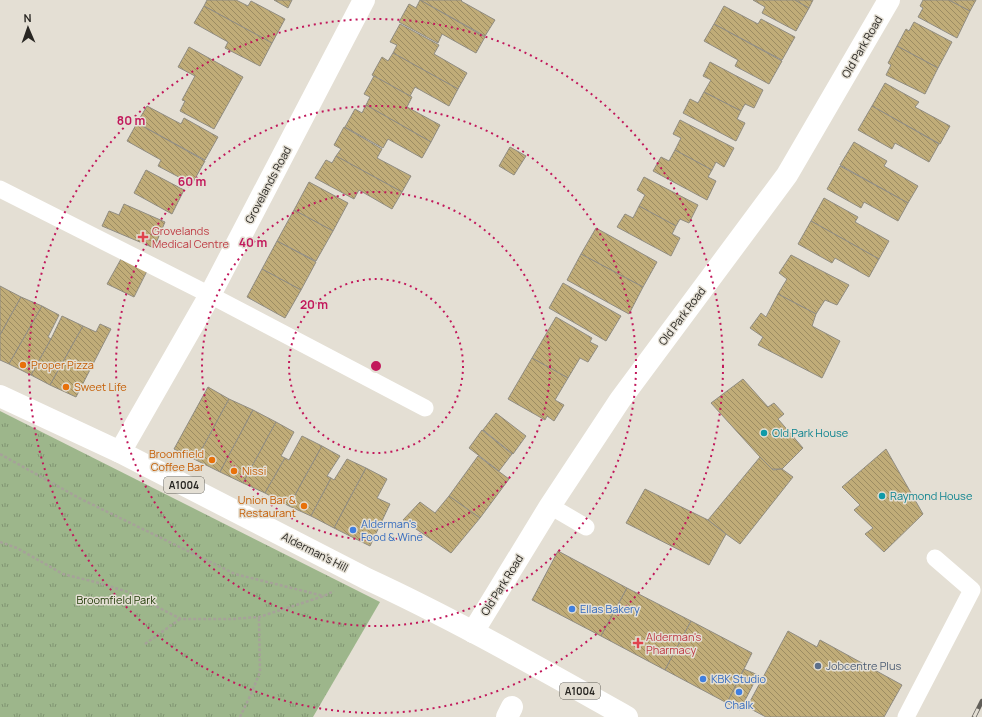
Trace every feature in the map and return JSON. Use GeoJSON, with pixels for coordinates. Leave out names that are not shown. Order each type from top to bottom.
{"type":"FeatureCollection","features":[{"type":"Feature","properties":{"kind":"street","name":"Grovelands Road"},"geometry":{"type":"LineString","coordinates":[[120,452],[210,295],[364,0]]}},
{"type":"Feature","properties":{"kind":"street","name":"Old Park Road"},"geometry":{"type":"LineString","coordinates":[[473,632],[550,506],[620,400],[787,175],[889,0]]}},
{"type":"Feature","properties":{"kind":"street","name":"Alderman's Hill"},"geometry":{"type":"LineString","coordinates":[[0,396],[120,452],[367,579],[407,597],[627,717]]}},
{"type":"Feature","properties":{"kind":"lane"},"geometry":{"type":"LineString","coordinates":[[0,189],[210,295],[425,408]]}},
{"type":"Feature","properties":{"kind":"lane"},"geometry":{"type":"LineString","coordinates":[[550,506],[586,527]]}},
{"type":"Feature","properties":{"kind":"lane"},"geometry":{"type":"LineString","coordinates":[[906,717],[972,590],[935,558]]}},
{"type":"Feature","properties":{"kind":"path"},"geometry":{"type":"LineString","coordinates":[[0,454],[79,498],[235,574],[324,596],[259,617],[232,619],[181,619],[128,592],[100,583],[63,574],[17,548],[0,542]]}},
{"type":"Feature","properties":{"kind":"path"},"geometry":{"type":"LineString","coordinates":[[240,717],[260,672],[259,617]]}},
{"type":"Feature","properties":{"kind":"path"},"geometry":{"type":"LineString","coordinates":[[145,644],[181,619]]}},
{"type":"Feature","properties":{"kind":"green space","name":"Broomfield Park"},"geometry":{"type":"Polygon","coordinates":[[[0,411],[380,602],[313,717],[0,717],[0,411]]]}},
{"type":"Feature","properties":{"kind":"building"},"geometry":{"type":"Polygon","coordinates":[[[207,0],[236,0],[248,6],[251,1],[285,19],[272,43],[204,6],[207,0]]]}},
{"type":"Feature","properties":{"kind":"building"},"geometry":{"type":"Polygon","coordinates":[[[274,0],[292,0],[288,8],[274,0]]]}},
{"type":"Feature","properties":{"kind":"building"},"geometry":{"type":"Polygon","coordinates":[[[420,0],[462,0],[461,1],[495,20],[485,36],[420,0]]]}},
{"type":"Feature","properties":{"kind":"building"},"geometry":{"type":"Polygon","coordinates":[[[420,0],[485,37],[476,53],[442,34],[438,43],[399,22],[409,4],[416,8],[420,0]]]}},
{"type":"Feature","properties":{"kind":"building"},"geometry":{"type":"Polygon","coordinates":[[[753,0],[795,0],[809,8],[796,31],[762,13],[765,7],[753,0]]]}},
{"type":"Feature","properties":{"kind":"building"},"geometry":{"type":"Polygon","coordinates":[[[795,0],[813,0],[809,8],[795,0]]]}},
{"type":"Feature","properties":{"kind":"building"},"geometry":{"type":"Polygon","coordinates":[[[923,0],[949,0],[970,11],[957,38],[918,17],[923,8],[920,6],[923,0]]]}},
{"type":"Feature","properties":{"kind":"building"},"geometry":{"type":"Polygon","coordinates":[[[949,0],[976,0],[970,11],[949,0]]]}},
{"type":"Feature","properties":{"kind":"building"},"geometry":{"type":"Polygon","coordinates":[[[204,6],[272,43],[260,66],[225,48],[228,42],[194,23],[204,6]]]}},
{"type":"Feature","properties":{"kind":"building"},"geometry":{"type":"Polygon","coordinates":[[[724,6],[758,24],[761,19],[795,37],[782,60],[714,24],[724,6]]]}},
{"type":"Feature","properties":{"kind":"building"},"geometry":{"type":"Polygon","coordinates":[[[914,22],[952,42],[938,68],[897,46],[906,29],[909,31],[914,22]]]}},
{"type":"Feature","properties":{"kind":"building"},"geometry":{"type":"Polygon","coordinates":[[[400,24],[439,45],[434,54],[467,73],[458,89],[393,53],[397,45],[390,42],[400,24]]]}},
{"type":"Feature","properties":{"kind":"building"},"geometry":{"type":"Polygon","coordinates":[[[714,24],[782,61],[769,84],[735,66],[738,60],[704,41],[714,24]]]}},
{"type":"Feature","properties":{"kind":"building"},"geometry":{"type":"Polygon","coordinates":[[[897,46],[938,68],[925,94],[886,75],[891,65],[888,63],[897,46]]]}},
{"type":"Feature","properties":{"kind":"building"},"geometry":{"type":"Polygon","coordinates":[[[189,47],[243,77],[214,129],[180,111],[185,101],[182,100],[195,76],[178,67],[189,47]]]}},
{"type":"Feature","properties":{"kind":"building"},"geometry":{"type":"Polygon","coordinates":[[[393,53],[458,89],[449,106],[415,87],[410,96],[372,75],[382,57],[388,61],[393,53]]]}},
{"type":"Feature","properties":{"kind":"building"},"geometry":{"type":"Polygon","coordinates":[[[710,62],[763,90],[754,108],[745,104],[741,111],[704,92],[711,80],[703,76],[710,62]]]}},
{"type":"Feature","properties":{"kind":"building"},"geometry":{"type":"Polygon","coordinates":[[[374,76],[412,97],[407,107],[440,125],[431,142],[366,105],[370,97],[364,94],[374,76]]]}},
{"type":"Feature","properties":{"kind":"building"},"geometry":{"type":"Polygon","coordinates":[[[885,83],[919,102],[915,107],[950,126],[940,144],[872,106],[885,83]]]}},
{"type":"Feature","properties":{"kind":"building"},"geometry":{"type":"Polygon","coordinates":[[[704,92],[741,111],[737,119],[745,123],[736,141],[683,113],[690,99],[698,103],[704,92]]]}},
{"type":"Feature","properties":{"kind":"building"},"geometry":{"type":"Polygon","coordinates":[[[366,105],[431,142],[422,158],[388,139],[383,148],[345,127],[355,109],[362,113],[366,105]]]}},
{"type":"Feature","properties":{"kind":"building"},"geometry":{"type":"Polygon","coordinates":[[[147,106],[181,124],[184,118],[218,137],[205,160],[137,123],[147,106]]]}},
{"type":"Feature","properties":{"kind":"building"},"geometry":{"type":"Polygon","coordinates":[[[872,106],[939,144],[929,162],[895,143],[892,149],[858,130],[872,106]]]}},
{"type":"Feature","properties":{"kind":"building"},"geometry":{"type":"Polygon","coordinates":[[[680,120],[734,148],[724,167],[716,162],[712,170],[675,150],[681,138],[673,134],[680,120]]]}},
{"type":"Feature","properties":{"kind":"building"},"geometry":{"type":"Polygon","coordinates":[[[137,123],[205,161],[192,184],[158,166],[161,160],[127,141],[137,123]]]}},
{"type":"Feature","properties":{"kind":"building"},"geometry":{"type":"Polygon","coordinates":[[[344,127],[382,149],[377,158],[411,176],[402,192],[336,156],[341,149],[334,145],[344,127]]]}},
{"type":"Feature","properties":{"kind":"building"},"geometry":{"type":"Polygon","coordinates":[[[854,142],[887,161],[884,166],[918,186],[908,203],[840,165],[854,142]]]}},
{"type":"Feature","properties":{"kind":"building"},"geometry":{"type":"Polygon","coordinates":[[[510,147],[526,156],[514,175],[499,166],[510,147]]]}},
{"type":"Feature","properties":{"kind":"building"},"geometry":{"type":"Polygon","coordinates":[[[675,150],[712,170],[708,177],[716,181],[707,200],[653,171],[661,157],[669,161],[675,150]]]}},
{"type":"Feature","properties":{"kind":"building"},"geometry":{"type":"Polygon","coordinates":[[[336,156],[402,192],[392,209],[359,190],[354,199],[315,178],[326,160],[332,163],[336,156]]]}},
{"type":"Feature","properties":{"kind":"building"},"geometry":{"type":"Polygon","coordinates":[[[840,166],[908,203],[898,221],[864,202],[861,208],[827,189],[840,166]]]}},
{"type":"Feature","properties":{"kind":"building"},"geometry":{"type":"Polygon","coordinates":[[[146,170],[184,190],[172,214],[134,193],[146,170]]]}},
{"type":"Feature","properties":{"kind":"building"},"geometry":{"type":"Polygon","coordinates":[[[644,177],[698,205],[689,223],[680,219],[676,226],[639,206],[645,195],[637,190],[644,177]]]}},
{"type":"Feature","properties":{"kind":"building"},"geometry":{"type":"Polygon","coordinates":[[[309,182],[348,203],[333,231],[294,210],[309,182]]]}},
{"type":"Feature","properties":{"kind":"building"},"geometry":{"type":"Polygon","coordinates":[[[824,198],[858,217],[855,222],[889,241],[879,259],[811,221],[824,198]]]}},
{"type":"Feature","properties":{"kind":"building","name":"Grovelands Medical Centre"},"geometry":{"type":"Polygon","coordinates":[[[124,204],[165,222],[154,248],[102,226],[109,211],[119,215],[124,204]]]}},
{"type":"Feature","properties":{"kind":"building"},"geometry":{"type":"Polygon","coordinates":[[[639,206],[676,226],[672,234],[680,238],[671,256],[617,227],[625,214],[633,218],[639,206]]]}},
{"type":"Feature","properties":{"kind":"building"},"geometry":{"type":"Polygon","coordinates":[[[294,210],[333,231],[316,261],[277,241],[294,210]]]}},
{"type":"Feature","properties":{"kind":"building"},"geometry":{"type":"Polygon","coordinates":[[[811,221],[879,259],[869,277],[835,258],[832,263],[798,244],[811,221]]]}},
{"type":"Feature","properties":{"kind":"building"},"geometry":{"type":"Polygon","coordinates":[[[596,228],[657,262],[643,287],[581,254],[596,228]]]}},
{"type":"Feature","properties":{"kind":"building"},"geometry":{"type":"Polygon","coordinates":[[[277,241],[316,262],[301,290],[262,269],[277,241]]]}},
{"type":"Feature","properties":{"kind":"building"},"geometry":{"type":"Polygon","coordinates":[[[581,254],[643,287],[629,314],[567,280],[581,254]]]}},
{"type":"Feature","properties":{"kind":"building"},"geometry":{"type":"Polygon","coordinates":[[[791,255],[849,285],[837,305],[825,300],[816,314],[778,294],[787,279],[779,273],[791,255]]]}},
{"type":"Feature","properties":{"kind":"building"},"geometry":{"type":"Polygon","coordinates":[[[121,259],[147,271],[134,297],[107,284],[121,259]]]}},
{"type":"Feature","properties":{"kind":"building"},"geometry":{"type":"Polygon","coordinates":[[[262,269],[301,290],[285,318],[247,297],[262,269]]]}},
{"type":"Feature","properties":{"kind":"building"},"geometry":{"type":"Polygon","coordinates":[[[563,283],[621,316],[606,341],[549,308],[563,283]]]}},
{"type":"Feature","properties":{"kind":"building"},"geometry":{"type":"Polygon","coordinates":[[[0,286],[21,297],[0,335],[0,286]]]}},
{"type":"Feature","properties":{"kind":"building"},"geometry":{"type":"Polygon","coordinates":[[[778,294],[816,314],[812,326],[840,341],[822,378],[758,345],[763,337],[750,328],[761,313],[766,317],[778,294]]]}},
{"type":"Feature","properties":{"kind":"building"},"geometry":{"type":"Polygon","coordinates":[[[21,297],[42,306],[9,364],[0,360],[0,335],[21,297]]]}},
{"type":"Feature","properties":{"kind":"building"},"geometry":{"type":"Polygon","coordinates":[[[42,306],[59,315],[48,337],[51,339],[31,375],[9,364],[42,306]]]}},
{"type":"Feature","properties":{"kind":"building"},"geometry":{"type":"Polygon","coordinates":[[[62,316],[83,326],[50,385],[31,375],[62,316]]]}},
{"type":"Feature","properties":{"kind":"building"},"geometry":{"type":"Polygon","coordinates":[[[556,317],[592,338],[590,342],[598,346],[588,362],[580,358],[568,378],[532,358],[556,317]]]}},
{"type":"Feature","properties":{"kind":"building"},"geometry":{"type":"Polygon","coordinates":[[[100,324],[111,329],[76,397],[50,385],[83,326],[96,332],[100,324]]]}},
{"type":"Feature","properties":{"kind":"building"},"geometry":{"type":"Polygon","coordinates":[[[532,358],[568,378],[555,400],[564,405],[554,421],[547,416],[545,420],[508,399],[532,358]]]}},
{"type":"Feature","properties":{"kind":"building","name":"Old Park House"},"geometry":{"type":"Polygon","coordinates":[[[743,379],[768,407],[774,403],[784,414],[778,419],[803,448],[782,469],[772,469],[711,403],[743,379]]]}},
{"type":"Feature","properties":{"kind":"building"},"geometry":{"type":"Polygon","coordinates":[[[208,387],[229,399],[196,460],[174,449],[208,387]]]}},
{"type":"Feature","properties":{"kind":"building"},"geometry":{"type":"Polygon","coordinates":[[[229,399],[253,410],[220,472],[196,460],[229,399]]]}},
{"type":"Feature","properties":{"kind":"building"},"geometry":{"type":"Polygon","coordinates":[[[253,410],[276,422],[243,483],[220,472],[253,410]]]}},
{"type":"Feature","properties":{"kind":"building"},"geometry":{"type":"Polygon","coordinates":[[[496,413],[526,436],[513,454],[483,430],[496,413]]]}},
{"type":"Feature","properties":{"kind":"building"},"geometry":{"type":"Polygon","coordinates":[[[276,422],[294,432],[281,456],[285,458],[265,493],[243,483],[276,422]]]}},
{"type":"Feature","properties":{"kind":"building"},"geometry":{"type":"Polygon","coordinates":[[[482,430],[512,454],[499,471],[469,448],[482,430]]]}},
{"type":"Feature","properties":{"kind":"building"},"geometry":{"type":"Polygon","coordinates":[[[302,436],[322,446],[289,506],[265,493],[285,458],[289,460],[302,436]]]}},
{"type":"Feature","properties":{"kind":"building"},"geometry":{"type":"Polygon","coordinates":[[[322,446],[340,456],[327,476],[331,478],[311,516],[289,506],[322,446]]]}},
{"type":"Feature","properties":{"kind":"building","name":"Raymond House"},"geometry":{"type":"Polygon","coordinates":[[[886,449],[923,514],[884,552],[865,534],[873,528],[854,510],[860,505],[842,487],[886,449]]]}},
{"type":"Feature","properties":{"kind":"building"},"geometry":{"type":"Polygon","coordinates":[[[478,456],[509,479],[480,518],[449,496],[478,456]]]}},
{"type":"Feature","properties":{"kind":"building","name":"Old Park House"},"geometry":{"type":"Polygon","coordinates":[[[760,457],[773,470],[782,469],[793,477],[740,544],[708,520],[760,457]]]}},
{"type":"Feature","properties":{"kind":"building"},"geometry":{"type":"Polygon","coordinates":[[[347,459],[366,468],[334,528],[311,516],[331,478],[334,480],[347,459]]]}},
{"type":"Feature","properties":{"kind":"building"},"geometry":{"type":"Polygon","coordinates":[[[366,468],[387,479],[377,498],[390,504],[370,546],[334,528],[366,468]]]}},
{"type":"Feature","properties":{"kind":"building"},"geometry":{"type":"Polygon","coordinates":[[[645,489],[708,520],[726,534],[709,565],[626,523],[645,489]]]}},
{"type":"Feature","properties":{"kind":"building"},"geometry":{"type":"Polygon","coordinates":[[[449,496],[480,518],[451,553],[403,520],[420,502],[435,513],[449,496]]]}},
{"type":"Feature","properties":{"kind":"building"},"geometry":{"type":"Polygon","coordinates":[[[558,551],[627,588],[601,636],[532,600],[558,551]]]}},
{"type":"Feature","properties":{"kind":"building"},"geometry":{"type":"Polygon","coordinates":[[[627,588],[691,621],[665,670],[601,636],[627,588]]]}},
{"type":"Feature","properties":{"kind":"building"},"geometry":{"type":"Polygon","coordinates":[[[691,621],[752,653],[727,703],[665,670],[691,621]]]}},
{"type":"Feature","properties":{"kind":"building","name":"Jobcentre Plus"},"geometry":{"type":"Polygon","coordinates":[[[788,631],[817,647],[820,640],[902,685],[884,717],[766,717],[747,707],[788,631]]]}},
{"type":"Feature","properties":{"kind":"building"},"geometry":{"type":"Polygon","coordinates":[[[744,669],[758,675],[740,710],[727,703],[744,669]]]}},
{"type":"Feature","properties":{"kind":"railway"},"geometry":{"type":"LineString","coordinates":[[974,717],[982,701]]}},
{"type":"Feature","properties":{"kind":"place","name":"Grovelands Medical Centre"},"geometry":{"type":"Point","coordinates":[143,237]}},
{"type":"Feature","properties":{"kind":"place","name":"Proper Pizza"},"geometry":{"type":"Point","coordinates":[23,365]}},
{"type":"Feature","properties":{"kind":"place","name":"Sweet Life"},"geometry":{"type":"Point","coordinates":[66,387]}},
{"type":"Feature","properties":{"kind":"place","name":"Old Park House"},"geometry":{"type":"Point","coordinates":[764,433]}},
{"type":"Feature","properties":{"kind":"place","name":"Broomfield Coffee Bar"},"geometry":{"type":"Point","coordinates":[212,460]}},
{"type":"Feature","properties":{"kind":"place","name":"Nissi"},"geometry":{"type":"Point","coordinates":[234,471]}},
{"type":"Feature","properties":{"kind":"place","name":"Raymond House"},"geometry":{"type":"Point","coordinates":[882,496]}},
{"type":"Feature","properties":{"kind":"place","name":"Union Bar & Restaurant"},"geometry":{"type":"Point","coordinates":[304,506]}},
{"type":"Feature","properties":{"kind":"place","name":"Alderman's Food & Wine"},"geometry":{"type":"Point","coordinates":[353,530]}},
{"type":"Feature","properties":{"kind":"place","name":"Ellas Bakery"},"geometry":{"type":"Point","coordinates":[572,609]}},
{"type":"Feature","properties":{"kind":"place","name":"Alderman's Pharmacy"},"geometry":{"type":"Point","coordinates":[638,643]}},
{"type":"Feature","properties":{"kind":"place","name":"Jobcentre Plus"},"geometry":{"type":"Point","coordinates":[818,666]}},
{"type":"Feature","properties":{"kind":"place","name":"KBK Studio"},"geometry":{"type":"Point","coordinates":[703,679]}},
{"type":"Feature","properties":{"kind":"place","name":"Chalk"},"geometry":{"type":"Point","coordinates":[739,692]}}]}
